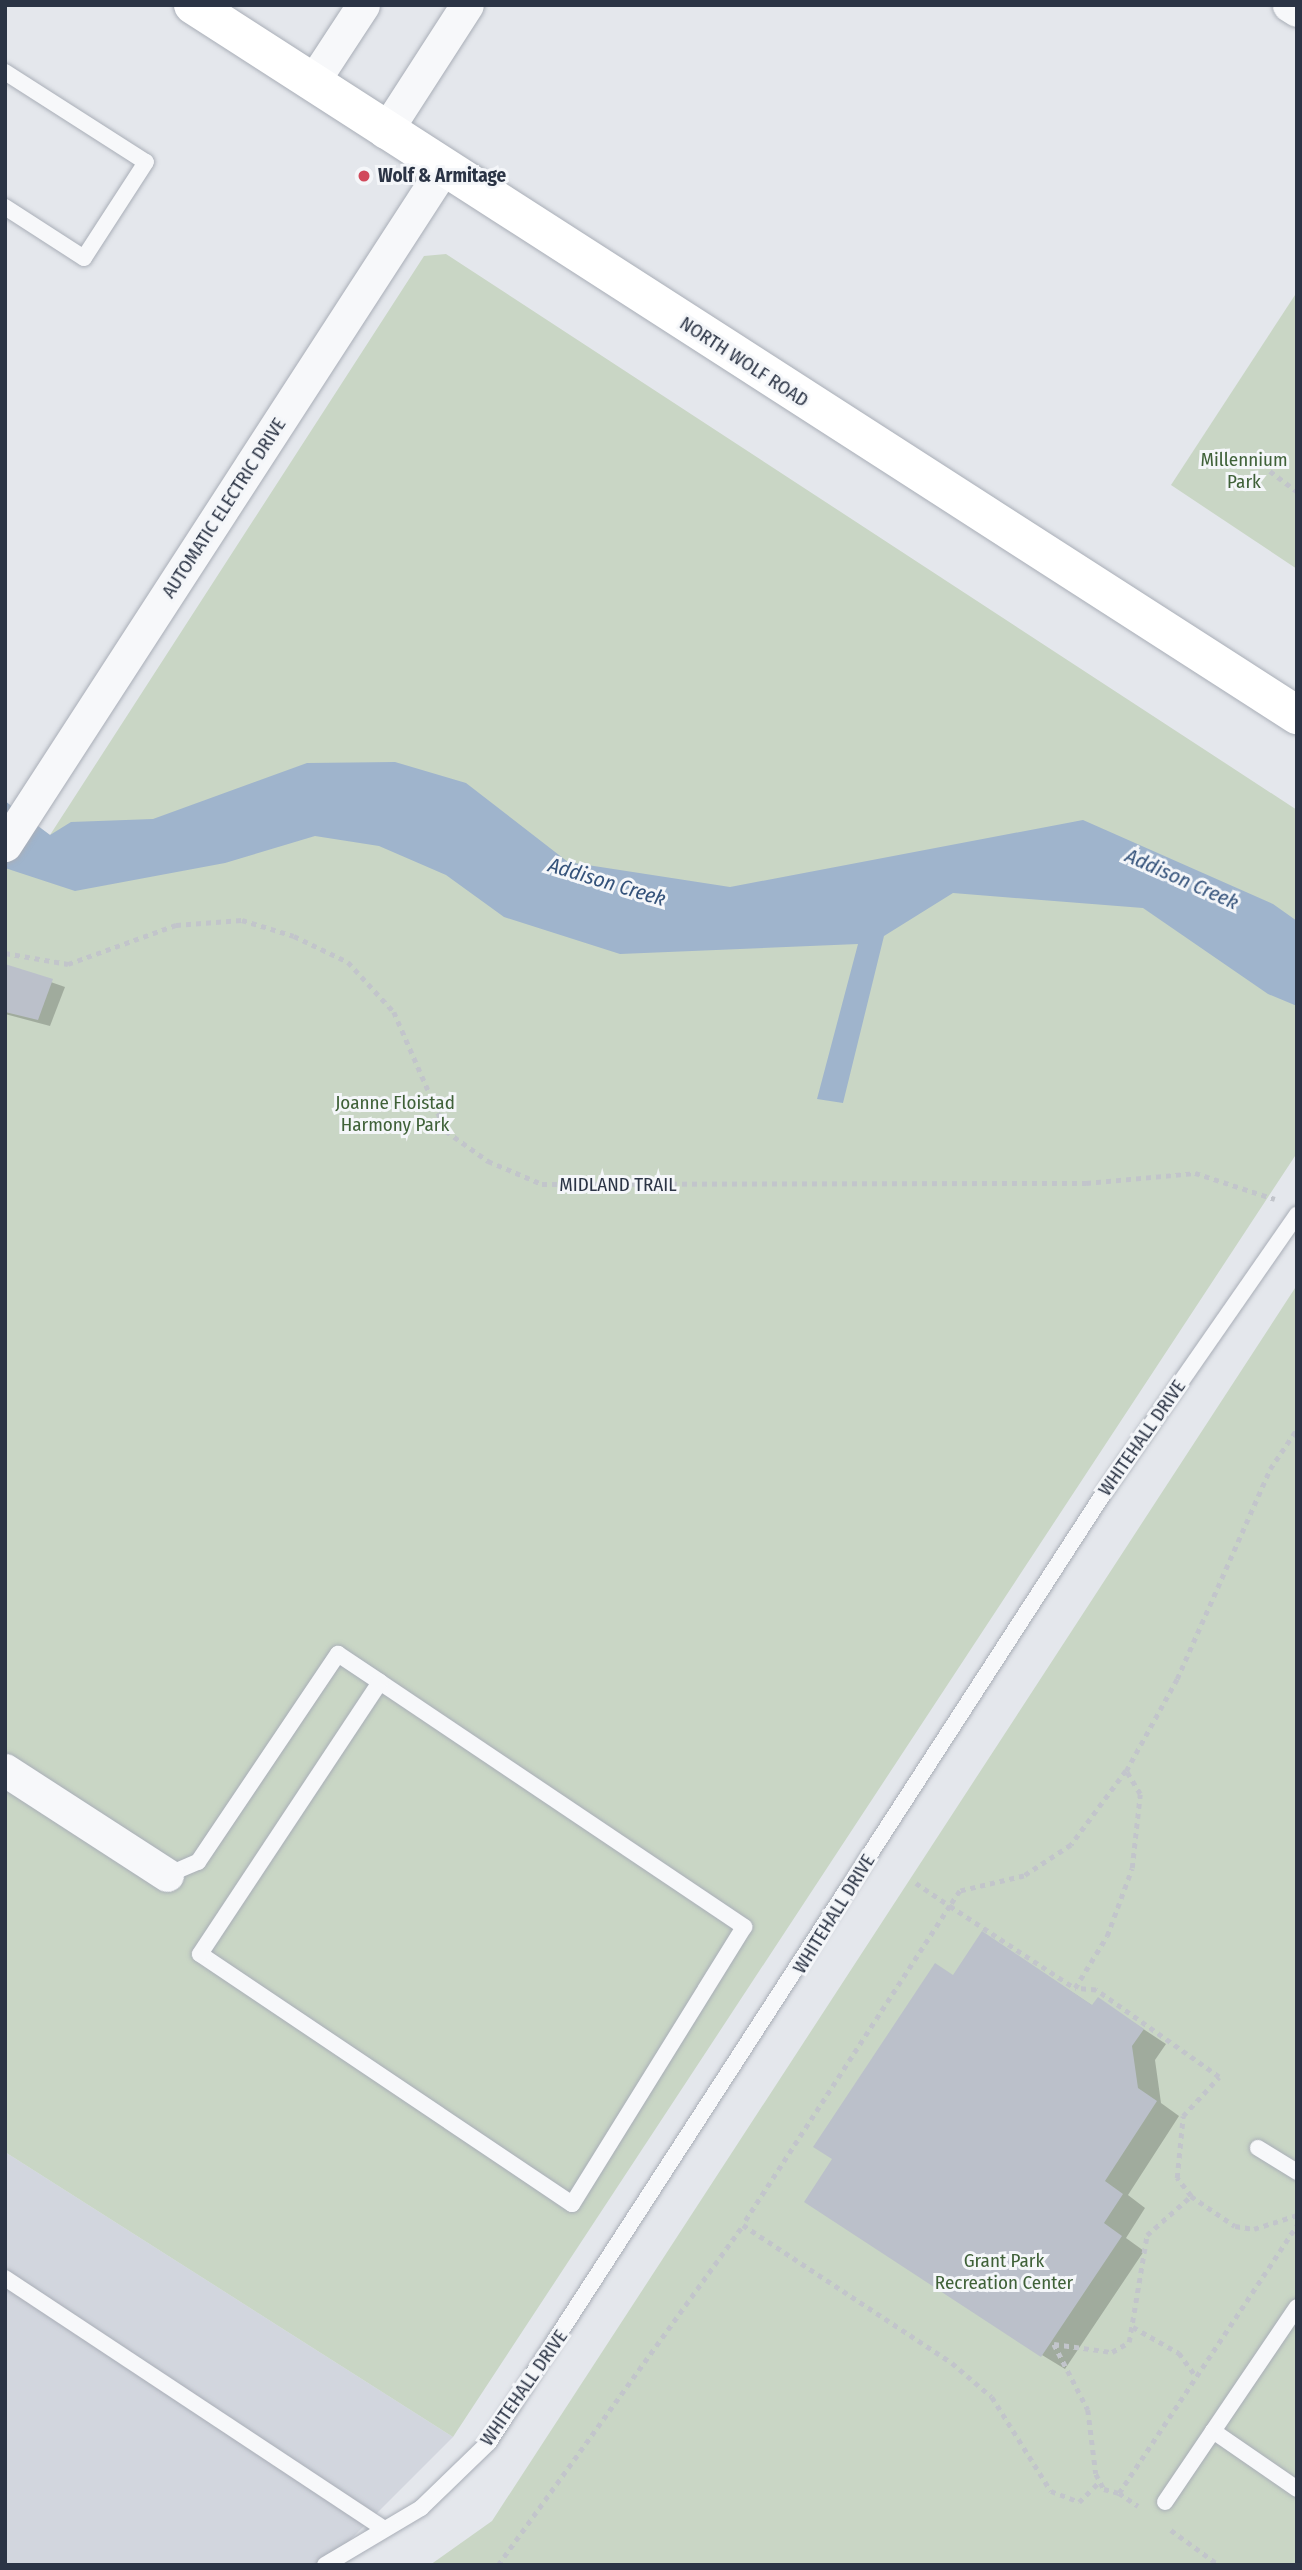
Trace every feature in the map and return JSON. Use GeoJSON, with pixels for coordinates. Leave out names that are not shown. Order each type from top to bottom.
{"type":"FeatureCollection","features":[{"type":"Feature","properties":{"kind":"main road","name":"NORTH WOLF ROAD"},"geometry":{"type":"LineString","coordinates":[[193,5],[442,170],[1297,715]]}},
{"type":"Feature","properties":{"kind":"street"},"geometry":{"type":"LineString","coordinates":[[312,83],[363,5]]}},
{"type":"Feature","properties":{"kind":"street"},"geometry":{"type":"LineString","coordinates":[[385,132],[467,5]]}},
{"type":"Feature","properties":{"kind":"street"},"geometry":{"type":"LineString","coordinates":[[1289,5],[1297,10]]}},
{"type":"Feature","properties":{"kind":"street","name":"AUTOMATIC ELECTRIC DRIVE"},"geometry":{"type":"LineString","coordinates":[[5,845],[442,170]]}},
{"type":"Feature","properties":{"kind":"street"},"geometry":{"type":"LineString","coordinates":[[5,1770],[167,1875]]}},
{"type":"Feature","properties":{"kind":"lane"},"geometry":{"type":"LineString","coordinates":[[5,72],[146,162],[84,258],[5,207]]}},
{"type":"Feature","properties":{"kind":"lane","name":"WHITEHALL DRIVE"},"geometry":{"type":"LineString","coordinates":[[325,2565],[383,2528],[421,2508],[489,2442],[540,2370],[1107,1488],[1297,1215]]}},
{"type":"Feature","properties":{"kind":"lane"},"geometry":{"type":"LineString","coordinates":[[167,1875],[198,1862],[338,1654],[380,1682],[744,1927],[572,2204],[200,1954],[380,1682]]}},
{"type":"Feature","properties":{"kind":"lane"},"geometry":{"type":"LineString","coordinates":[[1258,2148],[1297,2172]]}},
{"type":"Feature","properties":{"kind":"lane"},"geometry":{"type":"LineString","coordinates":[[5,2278],[383,2528]]}},
{"type":"Feature","properties":{"kind":"lane"},"geometry":{"type":"LineString","coordinates":[[1165,2502],[1297,2307]]}},
{"type":"Feature","properties":{"kind":"lane"},"geometry":{"type":"LineString","coordinates":[[1213,2431],[1297,2489]]}},
{"type":"Feature","properties":{"kind":"path"},"geometry":{"type":"LineString","coordinates":[[1270,471],[1297,491]]}},
{"type":"Feature","properties":{"kind":"path","name":"MIDLAND TRAIL"},"geometry":{"type":"LineString","coordinates":[[5,953],[68,964],[176,925],[242,919],[294,936],[348,962],[394,1012],[446,1131],[488,1161],[542,1184],[1086,1183],[1195,1172],[1273,1198]]}},
{"type":"Feature","properties":{"kind":"path"},"geometry":{"type":"LineString","coordinates":[[498,2565],[743,2225],[960,1891],[1024,1876],[1071,1844],[1126,1771],[1177,1679],[1270,1469],[1297,1429]]}},
{"type":"Feature","properties":{"kind":"path"},"geometry":{"type":"LineString","coordinates":[[1075,1988],[1107,1936],[1132,1868],[1140,1794],[1126,1771]]}},
{"type":"Feature","properties":{"kind":"path"},"geometry":{"type":"LineString","coordinates":[[916,1883],[1075,1988],[1096,1990],[1219,2077],[1183,2116],[1177,2178],[1191,2196],[1234,2226],[1254,2229],[1297,2214]]}},
{"type":"Feature","properties":{"kind":"path"},"geometry":{"type":"LineString","coordinates":[[1191,2196],[1147,2235],[1138,2262],[1133,2328],[1129,2343],[1112,2352],[1054,2344],[1088,2410],[1089,2453],[1100,2481],[1119,2493],[1297,2225]]}},
{"type":"Feature","properties":{"kind":"path"},"geometry":{"type":"LineString","coordinates":[[743,2225],[952,2363],[992,2397],[1051,2491],[1079,2502],[1100,2481]]}},
{"type":"Feature","properties":{"kind":"path"},"geometry":{"type":"LineString","coordinates":[[1133,2328],[1179,2353],[1196,2376]]}},
{"type":"Feature","properties":{"kind":"shaded area"},"geometry":{"type":"Polygon","coordinates":[[[5,2152],[453,2437],[325,2565],[5,2565],[5,2152]]]}},
{"type":"Feature","properties":{"kind":"green space","name":"Joanne Floistad Harmony Park"},"geometry":{"type":"Polygon","coordinates":[[[446,254],[1297,810],[1297,1153],[453,2437],[5,2152],[5,805],[50,835],[424,256],[446,254]]]}},
{"type":"Feature","properties":{"kind":"green space","name":"Millennium Park"},"geometry":{"type":"Polygon","coordinates":[[[1297,292],[1297,569],[1171,485],[1297,292]]]}},
{"type":"Feature","properties":{"kind":"green space","name":"Grant Park Recreation Center"},"geometry":{"type":"Polygon","coordinates":[[[1297,1285],[1297,2565],[430,2565],[492,2521],[1297,1285]]]}},
{"type":"Feature","properties":{"kind":"water","name":"Addison Creek"},"geometry":{"type":"Polygon","coordinates":[[[395,762],[466,783],[568,862],[730,887],[1083,820],[1273,904],[1297,921],[1297,1006],[1268,994],[1143,908],[953,893],[884,936],[843,1103],[817,1099],[858,944],[620,954],[504,917],[446,875],[379,846],[315,836],[225,863],[75,891],[5,868],[5,801],[50,835],[71,822],[153,819],[307,763],[395,762]]]}},
{"type":"Feature","properties":{"kind":"building"},"geometry":{"type":"Polygon","coordinates":[[[5,964],[53,979],[38,1020],[5,1012],[5,964]]]}},
{"type":"Feature","properties":{"kind":"building","name":"Grant Park Recreation Center"},"geometry":{"type":"Polygon","coordinates":[[[982,1931],[1092,2005],[1098,1997],[1144,2029],[1132,2046],[1138,2088],[1157,2101],[1105,2181],[1123,2194],[1104,2223],[1122,2236],[1041,2357],[804,2202],[832,2159],[813,2147],[935,1963],[953,1975],[982,1931]]]}},
{"type":"Feature","properties":{"kind":"place","name":"Wolf & Armitage"},"geometry":{"type":"Point","coordinates":[364,176]}}]}
